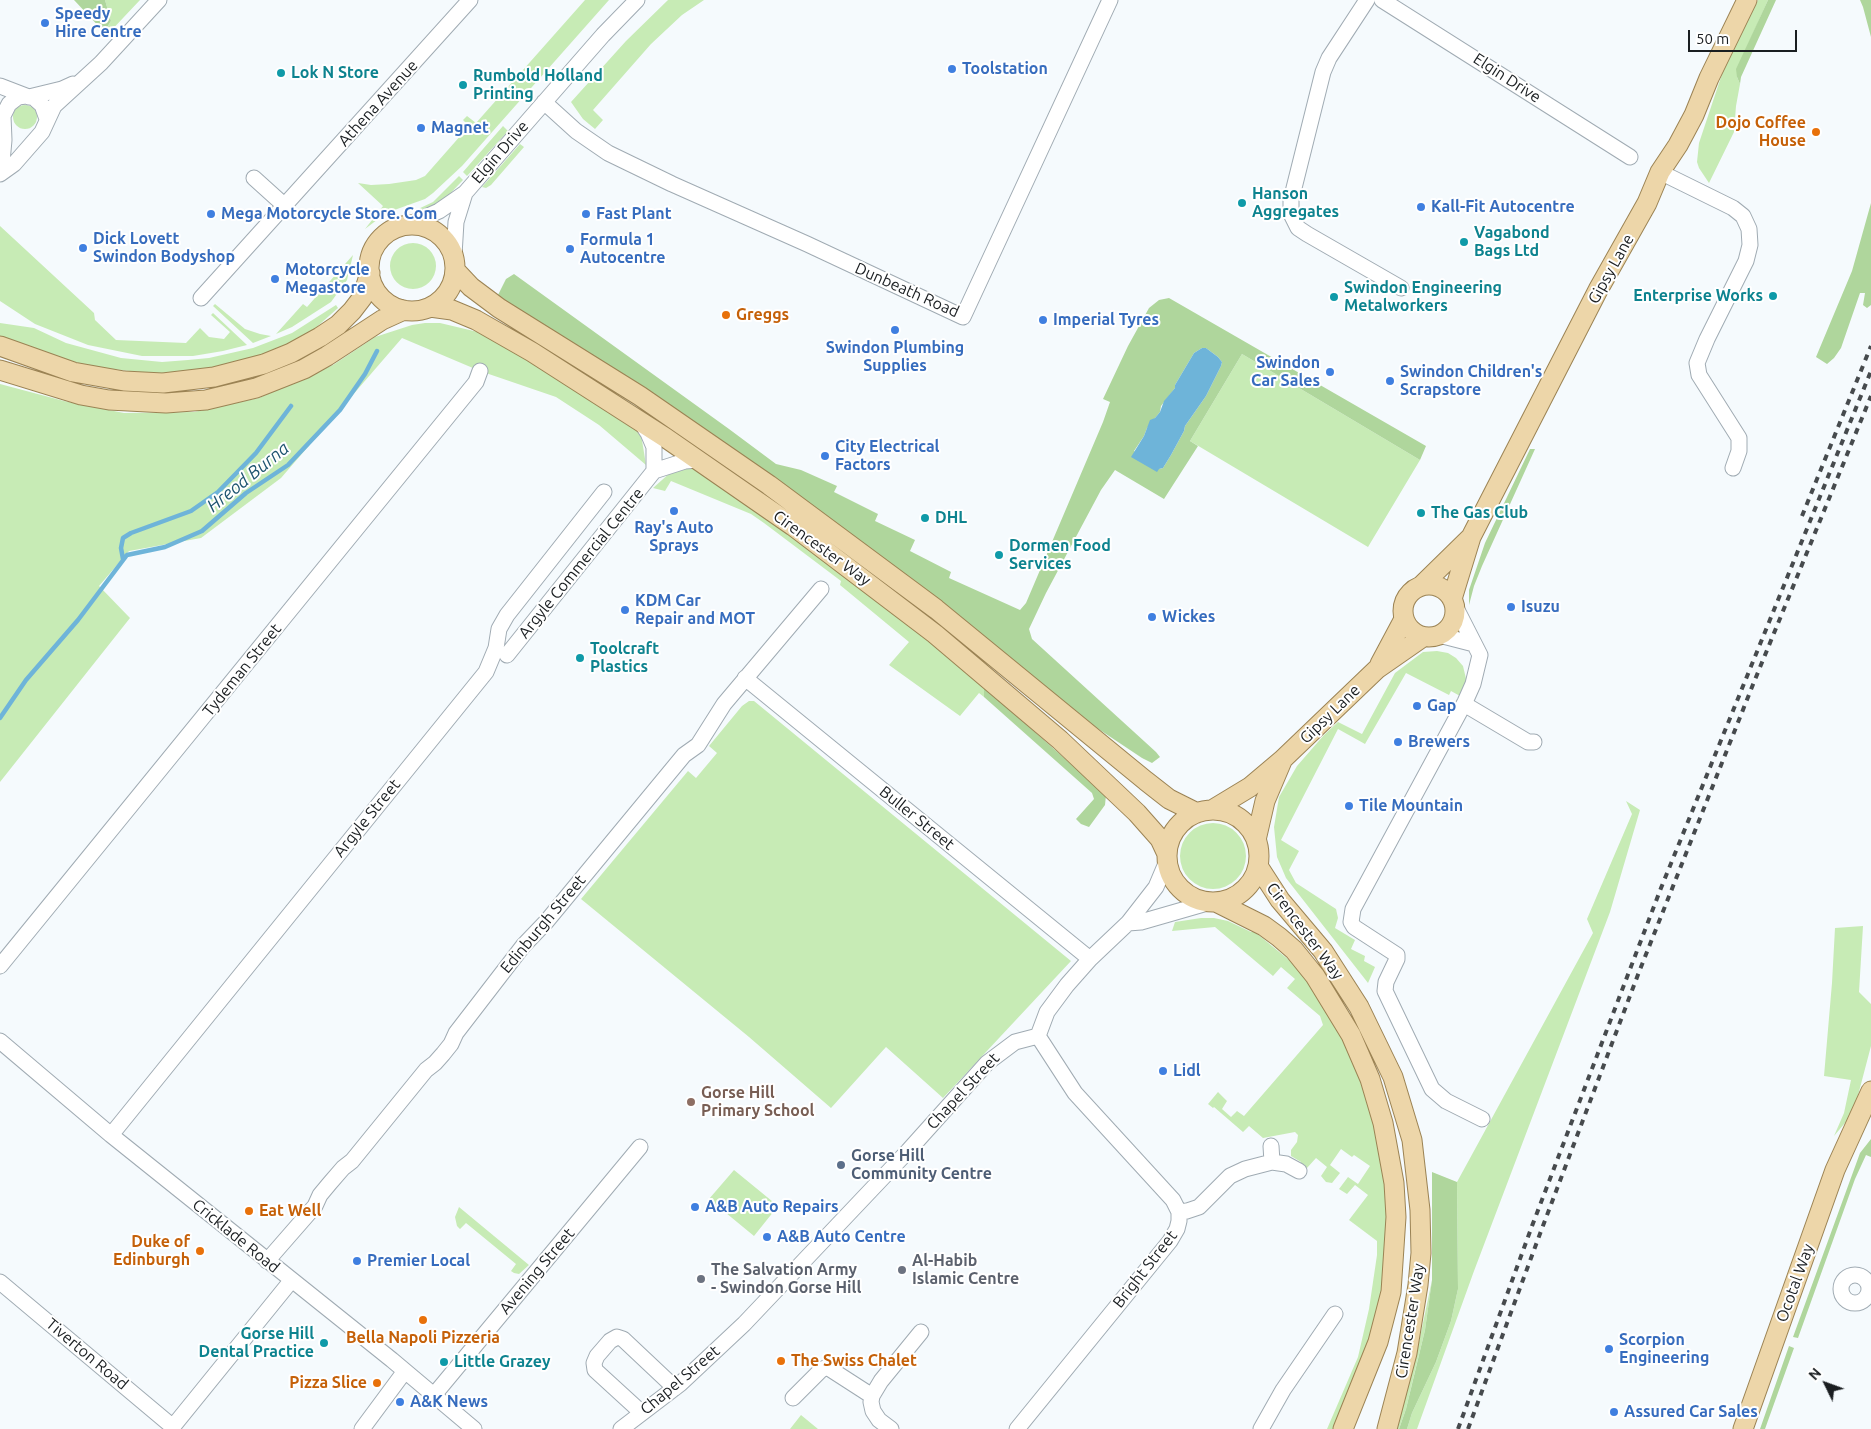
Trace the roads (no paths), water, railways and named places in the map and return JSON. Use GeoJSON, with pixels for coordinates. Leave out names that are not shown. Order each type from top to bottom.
{"type":"FeatureCollection","features":[{"type":"Feature","properties":{"kind":"main road","name":"Gipsy Lane"},"geometry":{"type":"LineString","coordinates":[[1454,602],[1471,537],[1598,290],[1647,203],[1660,172],[1678,145],[1694,115],[1716,62],[1747,0]]}},
{"type":"Feature","properties":{"kind":"main road"},"geometry":{"type":"LineString","coordinates":[[0,346],[73,372],[124,381],[169,382],[221,376],[252,368],[276,359],[326,333],[346,318],[358,304],[365,291],[370,273],[371,257],[379,241],[390,231],[408,225],[422,226],[436,232],[448,244],[454,263],[454,279],[448,292],[430,306],[419,310],[404,310],[391,305],[381,297],[372,283],[370,273]]}},
{"type":"Feature","properties":{"kind":"main road","name":"Cirencester Way"},"geometry":{"type":"LineString","coordinates":[[454,263],[471,287],[499,308],[640,396],[770,485],[936,610],[1169,799],[1205,812]]}},
{"type":"Feature","properties":{"kind":"main road","name":"Cirencester Way"},"geometry":{"type":"LineString","coordinates":[[430,306],[452,310],[501,334],[640,421],[793,526],[943,640],[1060,740],[1124,800],[1155,833],[1167,858]]}},
{"type":"Feature","properties":{"kind":"main road"},"geometry":{"type":"LineString","coordinates":[[0,370],[81,395],[116,401],[166,403],[206,400],[256,388],[304,369],[382,320],[404,310]]}},
{"type":"Feature","properties":{"kind":"main road","name":"Gipsy Lane"},"geometry":{"type":"LineString","coordinates":[[1422,585],[1471,537]]}},
{"type":"Feature","properties":{"kind":"main road"},"geometry":{"type":"LineString","coordinates":[[1429,584],[1443,588],[1454,602],[1455,613],[1450,627],[1431,636],[1415,633],[1408,627],[1404,619],[1403,607],[1405,600],[1414,589],[1422,585],[1429,584]]}},
{"type":"Feature","properties":{"kind":"main road","name":"Gipsy Lane"},"geometry":{"type":"LineString","coordinates":[[1377,669],[1404,619]]}},
{"type":"Feature","properties":{"kind":"main road","name":"Gipsy Lane"},"geometry":{"type":"LineString","coordinates":[[1205,812],[1250,787],[1282,760],[1377,669],[1431,636]]}},
{"type":"Feature","properties":{"kind":"main road","name":"Gipsy Lane"},"geometry":{"type":"LineString","coordinates":[[1256,840],[1265,801],[1282,760]]}},
{"type":"Feature","properties":{"kind":"main road"},"geometry":{"type":"LineString","coordinates":[[1222,811],[1239,818],[1246,824],[1256,840],[1258,866],[1256,874],[1247,887],[1235,897],[1213,903],[1191,897],[1182,891],[1170,872],[1167,858],[1170,840],[1178,826],[1184,821],[1205,812],[1222,811]]}},
{"type":"Feature","properties":{"kind":"main road","name":"Cirencester Way"},"geometry":{"type":"LineString","coordinates":[[1258,866],[1280,900],[1323,951],[1359,1007],[1393,1077],[1412,1140],[1420,1210],[1421,1253],[1407,1353],[1386,1429]]}},
{"type":"Feature","properties":{"kind":"main road","name":"Cirencester Way"},"geometry":{"type":"LineString","coordinates":[[1213,903],[1260,923],[1294,950],[1316,976],[1334,1004],[1354,1043],[1370,1079],[1383,1123],[1394,1183],[1396,1208],[1391,1292],[1378,1342],[1343,1429]]}},
{"type":"Feature","properties":{"kind":"main road","name":"Ocotal Way"},"geometry":{"type":"LineString","coordinates":[[1743,1429],[1835,1170],[1871,1091]]}},
{"type":"Feature","properties":{"kind":"main road","name":"Ocotal Way"},"geometry":{"type":"LineString","coordinates":[[1850,1137],[1871,1121]]}},
{"type":"Feature","properties":{"kind":"street"},"geometry":{"type":"LineString","coordinates":[[0,174],[14,164],[38,136],[45,127],[54,106],[101,63],[159,0]]}},
{"type":"Feature","properties":{"kind":"street","name":"Athena Avenue"},"geometry":{"type":"LineString","coordinates":[[201,298],[470,0]]}},
{"type":"Feature","properties":{"kind":"street","name":"Elgin Drive"},"geometry":{"type":"LineString","coordinates":[[408,225],[439,211],[465,193],[636,0]]}},
{"type":"Feature","properties":{"kind":"street","name":"Dunbeath Road"},"geometry":{"type":"LineString","coordinates":[[544,102],[576,131],[608,153],[963,318],[1110,0]]}},
{"type":"Feature","properties":{"kind":"street"},"geometry":{"type":"LineString","coordinates":[[1367,0],[1329,58],[1323,72],[1291,200],[1291,214],[1298,228],[1401,288]]}},
{"type":"Feature","properties":{"kind":"street","name":"Elgin Drive"},"geometry":{"type":"LineString","coordinates":[[1382,0],[1630,157]]}},
{"type":"Feature","properties":{"kind":"street"},"geometry":{"type":"LineString","coordinates":[[0,174],[4,140],[2,119],[5,108],[12,101],[62,89],[82,80]]}},
{"type":"Feature","properties":{"kind":"street"},"geometry":{"type":"LineString","coordinates":[[0,86],[37,100],[42,105],[47,119]]}},
{"type":"Feature","properties":{"kind":"street"},"geometry":{"type":"LineString","coordinates":[[2,119],[10,135],[19,140],[31,140],[38,136]]}},
{"type":"Feature","properties":{"kind":"street"},"geometry":{"type":"LineString","coordinates":[[1660,172],[1733,208],[1743,216],[1749,230],[1750,245],[1746,260],[1697,363],[1699,375],[1739,438],[1739,451],[1733,468]]}},
{"type":"Feature","properties":{"kind":"street"},"geometry":{"type":"LineString","coordinates":[[254,178],[285,206]]}},
{"type":"Feature","properties":{"kind":"street","name":"Elgin Drive"},"geometry":{"type":"LineString","coordinates":[[454,263],[456,222],[465,193]]}},
{"type":"Feature","properties":{"kind":"street","name":"Tydeman Street"},"geometry":{"type":"LineString","coordinates":[[0,966],[476,382],[480,371]]}},
{"type":"Feature","properties":{"kind":"street","name":"Argyle Commercial Centre"},"geometry":{"type":"LineString","coordinates":[[640,421],[654,447],[654,471]]}},
{"type":"Feature","properties":{"kind":"street","name":"Argyle Commercial Centre"},"geometry":{"type":"LineString","coordinates":[[507,655],[654,471],[685,461],[698,460]]}},
{"type":"Feature","properties":{"kind":"street","name":"Argyle Street"},"geometry":{"type":"LineString","coordinates":[[111,1135],[486,672],[496,648],[500,629],[507,615],[604,492]]}},
{"type":"Feature","properties":{"kind":"street","name":"Edinburgh Street"},"geometry":{"type":"LineString","coordinates":[[267,1261],[426,1070],[443,1054],[451,1044],[456,1033],[518,952],[546,922],[684,755],[701,742],[724,704],[821,589]]}},
{"type":"Feature","properties":{"kind":"street"},"geometry":{"type":"LineString","coordinates":[[1454,602],[1480,655],[1473,684],[1353,909],[1351,922],[1354,927],[1397,955],[1386,982],[1385,991],[1432,1089],[1446,1100],[1482,1119]]}},
{"type":"Feature","properties":{"kind":"street"},"geometry":{"type":"LineString","coordinates":[[1431,636],[1474,644]]}},
{"type":"Feature","properties":{"kind":"street","name":"Buller Street"},"geometry":{"type":"LineString","coordinates":[[745,678],[1090,959]]}},
{"type":"Feature","properties":{"kind":"street"},"geometry":{"type":"LineString","coordinates":[[1464,704],[1528,742],[1534,742]]}},
{"type":"Feature","properties":{"kind":"street"},"geometry":{"type":"LineString","coordinates":[[1038,1036],[1050,1007],[1066,984],[1128,923],[1156,888],[1167,858]]}},
{"type":"Feature","properties":{"kind":"street"},"geometry":{"type":"LineString","coordinates":[[1128,923],[1141,922],[1213,903]]}},
{"type":"Feature","properties":{"kind":"street","name":"Bright Street"},"geometry":{"type":"LineString","coordinates":[[1017,1429],[1170,1241],[1179,1225],[1179,1212],[1168,1194],[1075,1093],[1038,1036]]}},
{"type":"Feature","properties":{"kind":"street","name":"Chapel Street"},"geometry":{"type":"LineString","coordinates":[[621,1429],[675,1388],[744,1324],[908,1151],[987,1063],[1015,1042],[1038,1036]]}},
{"type":"Feature","properties":{"kind":"street","name":"Cricklade Road"},"geometry":{"type":"LineString","coordinates":[[0,1041],[111,1135],[474,1429]]}},
{"type":"Feature","properties":{"kind":"street"},"geometry":{"type":"LineString","coordinates":[[1271,1146],[1272,1162]]}},
{"type":"Feature","properties":{"kind":"street","name":"Avening Street"},"geometry":{"type":"LineString","coordinates":[[434,1395],[640,1147]]}},
{"type":"Feature","properties":{"kind":"street"},"geometry":{"type":"LineString","coordinates":[[1179,1212],[1187,1212],[1199,1207],[1224,1181],[1235,1173],[1260,1164],[1272,1162],[1286,1164],[1299,1171]]}},
{"type":"Feature","properties":{"kind":"street"},"geometry":{"type":"LineString","coordinates":[[1864,1272],[1869,1292],[1862,1300],[1854,1302],[1846,1299],[1841,1292],[1841,1286],[1844,1280],[1850,1276],[1864,1272]]}},
{"type":"Feature","properties":{"kind":"street"},"geometry":{"type":"LineString","coordinates":[[172,1428],[291,1281]]}},
{"type":"Feature","properties":{"kind":"street","name":"Tiverton Road"},"geometry":{"type":"LineString","coordinates":[[0,1282],[172,1428]]}},
{"type":"Feature","properties":{"kind":"street"},"geometry":{"type":"LineString","coordinates":[[1261,1429],[1284,1390],[1335,1314]]}},
{"type":"Feature","properties":{"kind":"street"},"geometry":{"type":"LineString","coordinates":[[891,1429],[879,1420],[872,1411],[872,1396],[881,1381],[921,1332]]}},
{"type":"Feature","properties":{"kind":"street"},"geometry":{"type":"LineString","coordinates":[[642,1413],[595,1370],[594,1363],[597,1356],[610,1341],[617,1338],[623,1339],[675,1388]]}},
{"type":"Feature","properties":{"kind":"street"},"geometry":{"type":"LineString","coordinates":[[793,1398],[821,1370],[827,1367],[872,1396]]}},
{"type":"Feature","properties":{"kind":"street"},"geometry":{"type":"LineString","coordinates":[[362,1429],[405,1372]]}},
{"type":"Feature","properties":{"kind":"water"},"geometry":{"type":"Polygon","coordinates":[[[1202,348],[1206,348],[1218,357],[1222,362],[1221,366],[1206,396],[1185,426],[1171,455],[1163,468],[1157,472],[1131,457],[1144,436],[1150,420],[1155,418],[1160,412],[1164,401],[1175,388],[1194,353],[1202,348]]]}},
{"type":"Feature","properties":{"kind":"waterway","name":"Hreod Burna"},"geometry":{"type":"LineString","coordinates":[[0,718],[26,680],[78,620],[127,555],[165,547],[202,531],[246,493],[288,465],[340,410],[365,374],[377,351]]}},
{"type":"Feature","properties":{"kind":"waterway","name":"Hreod Burna"},"geometry":{"type":"LineString","coordinates":[[123,559],[121,548],[123,538],[131,533],[191,511],[218,492],[256,453],[291,406]]}},
{"type":"Feature","properties":{"kind":"railway"},"geometry":{"type":"LineString","coordinates":[[1802,516],[1871,346]]}},
{"type":"Feature","properties":{"kind":"railway"},"geometry":{"type":"LineString","coordinates":[[1458,1429],[1532,1226],[1661,888],[1871,371]]}},
{"type":"Feature","properties":{"kind":"railway"},"geometry":{"type":"LineString","coordinates":[[1468,1429],[1639,972],[1754,682],[1871,396]]}},
{"type":"Feature","properties":{"kind":"place","name":"Speedy Hire Centre"},"geometry":{"type":"Point","coordinates":[45,23]}},
{"type":"Feature","properties":{"kind":"place","name":"Toolstation"},"geometry":{"type":"Point","coordinates":[952,69]}},
{"type":"Feature","properties":{"kind":"place","name":"Lok N Store"},"geometry":{"type":"Point","coordinates":[281,73]}},
{"type":"Feature","properties":{"kind":"place","name":"Rumbold Holland Printing"},"geometry":{"type":"Point","coordinates":[463,85]}},
{"type":"Feature","properties":{"kind":"place","name":"Magnet"},"geometry":{"type":"Point","coordinates":[421,128]}},
{"type":"Feature","properties":{"kind":"place","name":"Dojo Coffee House"},"geometry":{"type":"Point","coordinates":[1816,132]}},
{"type":"Feature","properties":{"kind":"place","name":"Hanson Aggregates"},"geometry":{"type":"Point","coordinates":[1242,203]}},
{"type":"Feature","properties":{"kind":"place","name":"Kall-Fit Autocentre"},"geometry":{"type":"Point","coordinates":[1421,207]}},
{"type":"Feature","properties":{"kind":"place","name":"Mega Motorcycle Store. Com"},"geometry":{"type":"Point","coordinates":[211,214]}},
{"type":"Feature","properties":{"kind":"place","name":"Fast Plant"},"geometry":{"type":"Point","coordinates":[586,214]}},
{"type":"Feature","properties":{"kind":"place","name":"Vagabond Bags Ltd"},"geometry":{"type":"Point","coordinates":[1464,242]}},
{"type":"Feature","properties":{"kind":"place","name":"Dick Lovett Swindon Bodyshop"},"geometry":{"type":"Point","coordinates":[83,248]}},
{"type":"Feature","properties":{"kind":"place","name":"Formula 1 Autocentre"},"geometry":{"type":"Point","coordinates":[570,249]}},
{"type":"Feature","properties":{"kind":"place","name":"Motorcycle Megastore"},"geometry":{"type":"Point","coordinates":[275,279]}},
{"type":"Feature","properties":{"kind":"place","name":"Enterprise Works"},"geometry":{"type":"Point","coordinates":[1773,296]}},
{"type":"Feature","properties":{"kind":"place","name":"Swindon Engineering Metalworkers"},"geometry":{"type":"Point","coordinates":[1334,297]}},
{"type":"Feature","properties":{"kind":"place","name":"Greggs"},"geometry":{"type":"Point","coordinates":[726,315]}},
{"type":"Feature","properties":{"kind":"place","name":"Imperial Tyres"},"geometry":{"type":"Point","coordinates":[1043,320]}},
{"type":"Feature","properties":{"kind":"place","name":"Swindon Plumbing Supplies"},"geometry":{"type":"Point","coordinates":[895,330]}},
{"type":"Feature","properties":{"kind":"place","name":"Swindon Car Sales"},"geometry":{"type":"Point","coordinates":[1330,372]}},
{"type":"Feature","properties":{"kind":"place","name":"Swindon Children's Scrapstore"},"geometry":{"type":"Point","coordinates":[1390,381]}},
{"type":"Feature","properties":{"kind":"place","name":"City Electrical Factors"},"geometry":{"type":"Point","coordinates":[825,456]}},
{"type":"Feature","properties":{"kind":"place","name":"Ray's Auto Sprays"},"geometry":{"type":"Point","coordinates":[674,511]}},
{"type":"Feature","properties":{"kind":"place","name":"The Gas Club"},"geometry":{"type":"Point","coordinates":[1421,513]}},
{"type":"Feature","properties":{"kind":"place","name":"DHL"},"geometry":{"type":"Point","coordinates":[925,518]}},
{"type":"Feature","properties":{"kind":"place","name":"Dormen Food Services"},"geometry":{"type":"Point","coordinates":[999,555]}},
{"type":"Feature","properties":{"kind":"place","name":"Isuzu"},"geometry":{"type":"Point","coordinates":[1511,607]}},
{"type":"Feature","properties":{"kind":"place","name":"KDM Car Repair and MOT"},"geometry":{"type":"Point","coordinates":[625,610]}},
{"type":"Feature","properties":{"kind":"place","name":"Wickes"},"geometry":{"type":"Point","coordinates":[1152,617]}},
{"type":"Feature","properties":{"kind":"place","name":"Toolcraft Plastics"},"geometry":{"type":"Point","coordinates":[580,658]}},
{"type":"Feature","properties":{"kind":"place","name":"Gap"},"geometry":{"type":"Point","coordinates":[1417,706]}},
{"type":"Feature","properties":{"kind":"place","name":"Brewers"},"geometry":{"type":"Point","coordinates":[1398,742]}},
{"type":"Feature","properties":{"kind":"place","name":"Tile Mountain"},"geometry":{"type":"Point","coordinates":[1349,806]}},
{"type":"Feature","properties":{"kind":"place","name":"Lidl"},"geometry":{"type":"Point","coordinates":[1163,1071]}},
{"type":"Feature","properties":{"kind":"place","name":"Gorse Hill Primary School"},"geometry":{"type":"Point","coordinates":[691,1102]}},
{"type":"Feature","properties":{"kind":"place","name":"Gorse Hill Community Centre"},"geometry":{"type":"Point","coordinates":[841,1165]}},
{"type":"Feature","properties":{"kind":"place","name":"A&B Auto Repairs"},"geometry":{"type":"Point","coordinates":[695,1207]}},
{"type":"Feature","properties":{"kind":"place","name":"Eat Well"},"geometry":{"type":"Point","coordinates":[249,1211]}},
{"type":"Feature","properties":{"kind":"place","name":"A&B Auto Centre"},"geometry":{"type":"Point","coordinates":[767,1237]}},
{"type":"Feature","properties":{"kind":"place","name":"Duke of Edinburgh"},"geometry":{"type":"Point","coordinates":[200,1251]}},
{"type":"Feature","properties":{"kind":"place","name":"Premier Local"},"geometry":{"type":"Point","coordinates":[357,1261]}},
{"type":"Feature","properties":{"kind":"place","name":"Al-Habib Islamic Centre"},"geometry":{"type":"Point","coordinates":[902,1270]}},
{"type":"Feature","properties":{"kind":"place","name":"The Salvation Army - Swindon Gorse Hill"},"geometry":{"type":"Point","coordinates":[701,1279]}},
{"type":"Feature","properties":{"kind":"place","name":"Bella Napoli Pizzeria"},"geometry":{"type":"Point","coordinates":[423,1320]}},
{"type":"Feature","properties":{"kind":"place","name":"Gorse Hill Dental Practice"},"geometry":{"type":"Point","coordinates":[324,1343]}},
{"type":"Feature","properties":{"kind":"place","name":"Scorpion Engineering"},"geometry":{"type":"Point","coordinates":[1609,1349]}},
{"type":"Feature","properties":{"kind":"place","name":"The Swiss Chalet"},"geometry":{"type":"Point","coordinates":[781,1361]}},
{"type":"Feature","properties":{"kind":"place","name":"Little Grazey"},"geometry":{"type":"Point","coordinates":[444,1362]}},
{"type":"Feature","properties":{"kind":"place","name":"Pizza Slice"},"geometry":{"type":"Point","coordinates":[377,1383]}},
{"type":"Feature","properties":{"kind":"place","name":"A&K News"},"geometry":{"type":"Point","coordinates":[400,1402]}},
{"type":"Feature","properties":{"kind":"place","name":"Assured Car Sales"},"geometry":{"type":"Point","coordinates":[1614,1412]}}]}
